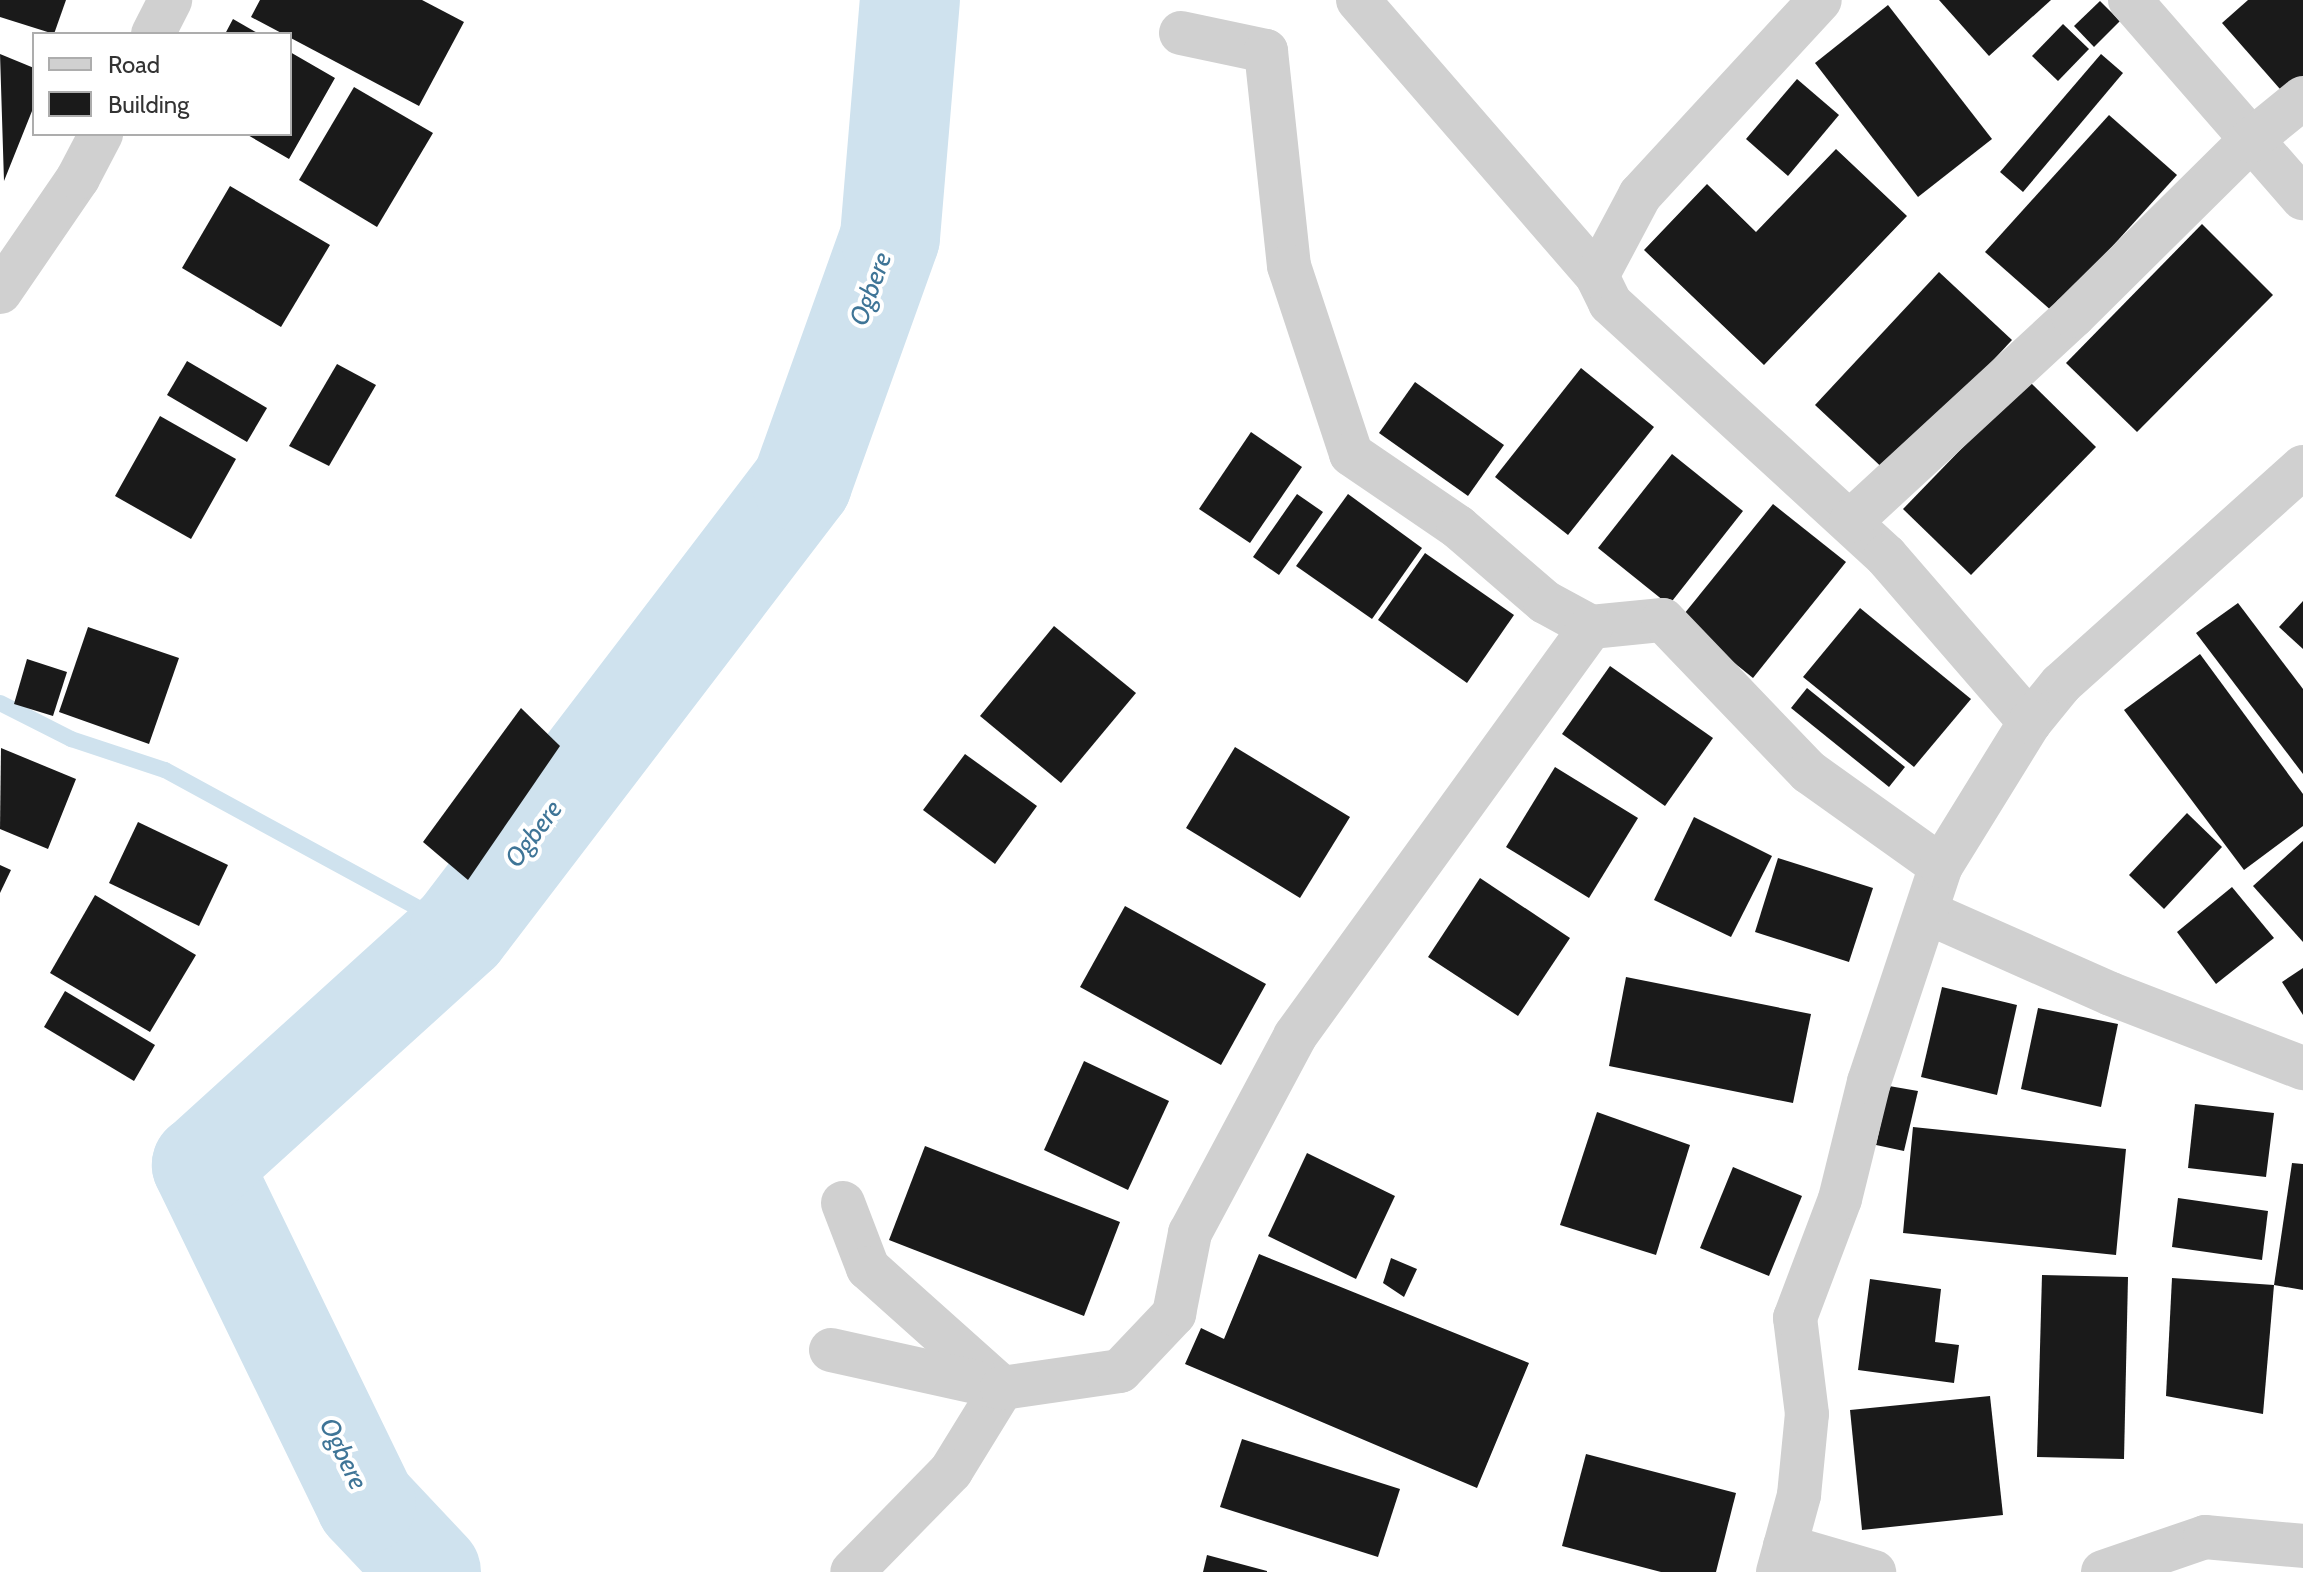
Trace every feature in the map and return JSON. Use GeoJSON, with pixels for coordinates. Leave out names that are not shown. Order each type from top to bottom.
{"type":"FeatureCollection","features":[{"type":"Feature","properties":{"kind":"street"},"geometry":{"type":"LineString","coordinates":[[154,32],[170,0]]}},
{"type":"Feature","properties":{"kind":"street"},"geometry":{"type":"LineString","coordinates":[[1358,0],[1597,276],[1610,303],[1851,521],[2030,722]]}},
{"type":"Feature","properties":{"kind":"street"},"geometry":{"type":"LineString","coordinates":[[1597,276],[1640,195],[1820,0]]}},
{"type":"Feature","properties":{"kind":"street"},"geometry":{"type":"LineString","coordinates":[[2130,0],[2250,141],[2303,198]]}},
{"type":"Feature","properties":{"kind":"street"},"geometry":{"type":"LineString","coordinates":[[1181,33],[1266,51],[1289,266],[1351,454],[1458,527],[1545,602],[1591,627],[1663,620],[1809,772],[1941,866]]}},
{"type":"Feature","properties":{"kind":"street"},"geometry":{"type":"LineString","coordinates":[[1851,521],[2073,316],[2250,141],[2303,98]]}},
{"type":"Feature","properties":{"kind":"street"},"geometry":{"type":"LineString","coordinates":[[0,292],[78,178],[100,136]]}},
{"type":"Feature","properties":{"kind":"street"},"geometry":{"type":"LineString","coordinates":[[1874,1572],[1782,1559],[1799,1495],[1807,1414],[1795,1318],[1840,1199],[1869,1082],[1941,866],[2030,722],[2061,684],[2303,467]]}},
{"type":"Feature","properties":{"kind":"street"},"geometry":{"type":"LineString","coordinates":[[831,1350],[1002,1388],[1120,1371],[1174,1314],[1190,1233],[1295,1036],[1591,627]]}},
{"type":"Feature","properties":{"kind":"street"},"geometry":{"type":"LineString","coordinates":[[1926,912],[2111,994],[2303,1068]]}},
{"type":"Feature","properties":{"kind":"street"},"geometry":{"type":"LineString","coordinates":[[843,1203],[868,1268],[1002,1388]]}},
{"type":"Feature","properties":{"kind":"street"},"geometry":{"type":"LineString","coordinates":[[852,1572],[951,1471],[1002,1388]]}},
{"type":"Feature","properties":{"kind":"street"},"geometry":{"type":"LineString","coordinates":[[2103,1572],[2205,1537],[2303,1546]]}},
{"type":"Feature","properties":{"kind":"building"},"geometry":{"type":"Polygon","coordinates":[[[0,0],[66,0],[55,32],[0,17],[0,0]]]}},
{"type":"Feature","properties":{"kind":"building"},"geometry":{"type":"Polygon","coordinates":[[[260,0],[422,0],[464,22],[419,106],[292,39],[292,32],[279,32],[251,17],[260,0]]]}},
{"type":"Feature","properties":{"kind":"building"},"geometry":{"type":"Polygon","coordinates":[[[1939,0],[2051,0],[1989,56],[1939,0]]]}},
{"type":"Feature","properties":{"kind":"building"},"geometry":{"type":"Polygon","coordinates":[[[2248,0],[2303,0],[2303,83],[2287,97],[2222,23],[2248,0]]]}},
{"type":"Feature","properties":{"kind":"building"},"geometry":{"type":"Polygon","coordinates":[[[2100,1],[2120,21],[2094,47],[2074,26],[2100,1]]]}},
{"type":"Feature","properties":{"kind":"building"},"geometry":{"type":"Polygon","coordinates":[[[1888,5],[1992,139],[1918,197],[1815,63],[1888,5]]]}},
{"type":"Feature","properties":{"kind":"building"},"geometry":{"type":"Polygon","coordinates":[[[233,19],[256,32],[226,32],[233,19]]]}},
{"type":"Feature","properties":{"kind":"building"},"geometry":{"type":"Polygon","coordinates":[[[2063,24],[2089,49],[2058,81],[2032,56],[2063,24]]]}},
{"type":"Feature","properties":{"kind":"building"},"geometry":{"type":"Polygon","coordinates":[[[292,53],[335,78],[289,159],[249,136],[292,136],[292,53]]]}},
{"type":"Feature","properties":{"kind":"building"},"geometry":{"type":"Polygon","coordinates":[[[0,54],[32,67],[32,111],[4,181],[0,54]]]}},
{"type":"Feature","properties":{"kind":"building"},"geometry":{"type":"Polygon","coordinates":[[[2101,54],[2123,73],[2023,192],[2000,172],[2101,54]]]}},
{"type":"Feature","properties":{"kind":"building"},"geometry":{"type":"Polygon","coordinates":[[[1797,79],[1839,115],[1788,176],[1746,139],[1797,79]]]}},
{"type":"Feature","properties":{"kind":"building"},"geometry":{"type":"Polygon","coordinates":[[[354,87],[433,133],[377,227],[299,180],[354,87]]]}},
{"type":"Feature","properties":{"kind":"building"},"geometry":{"type":"Polygon","coordinates":[[[2109,115],[2177,175],[2053,312],[1985,252],[2109,115]]]}},
{"type":"Feature","properties":{"kind":"building"},"geometry":{"type":"Polygon","coordinates":[[[1836,149],[1907,216],[1764,365],[1644,250],[1707,184],[1756,232],[1836,149]]]}},
{"type":"Feature","properties":{"kind":"building"},"geometry":{"type":"Polygon","coordinates":[[[230,186],[330,245],[281,327],[182,268],[230,186]]]}},
{"type":"Feature","properties":{"kind":"building"},"geometry":{"type":"Polygon","coordinates":[[[2202,224],[2273,295],[2137,432],[2066,363],[2202,224]]]}},
{"type":"Feature","properties":{"kind":"building"},"geometry":{"type":"Polygon","coordinates":[[[1939,272],[2012,340],[1888,473],[1815,405],[1939,272]]]}},
{"type":"Feature","properties":{"kind":"building"},"geometry":{"type":"Polygon","coordinates":[[[187,361],[267,408],[247,442],[167,395],[187,361]]]}},
{"type":"Feature","properties":{"kind":"building"},"geometry":{"type":"Polygon","coordinates":[[[337,364],[376,385],[329,466],[289,446],[337,364]]]}},
{"type":"Feature","properties":{"kind":"building"},"geometry":{"type":"Polygon","coordinates":[[[1581,368],[1654,427],[1568,535],[1495,477],[1581,368]]]}},
{"type":"Feature","properties":{"kind":"building"},"geometry":{"type":"Polygon","coordinates":[[[2028,380],[2096,447],[1971,575],[1903,509],[2028,380]]]}},
{"type":"Feature","properties":{"kind":"building"},"geometry":{"type":"Polygon","coordinates":[[[1415,382],[1504,445],[1468,496],[1379,433],[1415,382]]]}},
{"type":"Feature","properties":{"kind":"building"},"geometry":{"type":"Polygon","coordinates":[[[160,416],[236,459],[191,539],[115,496],[160,416]]]}},
{"type":"Feature","properties":{"kind":"building"},"geometry":{"type":"Polygon","coordinates":[[[1251,432],[1302,467],[1250,543],[1199,509],[1251,432]]]}},
{"type":"Feature","properties":{"kind":"building"},"geometry":{"type":"Polygon","coordinates":[[[1672,454],[1743,511],[1669,605],[1598,548],[1672,454]]]}},
{"type":"Feature","properties":{"kind":"building"},"geometry":{"type":"Polygon","coordinates":[[[1297,494],[1323,512],[1279,575],[1253,557],[1297,494]]]}},
{"type":"Feature","properties":{"kind":"building"},"geometry":{"type":"Polygon","coordinates":[[[1348,494],[1422,548],[1372,619],[1296,566],[1348,494]]]}},
{"type":"Feature","properties":{"kind":"building"},"geometry":{"type":"Polygon","coordinates":[[[1773,504],[1846,562],[1753,678],[1680,619],[1773,504]]]}},
{"type":"Feature","properties":{"kind":"building"},"geometry":{"type":"Polygon","coordinates":[[[1425,553],[1514,615],[1467,683],[1378,620],[1425,553]]]}},
{"type":"Feature","properties":{"kind":"building"},"geometry":{"type":"Polygon","coordinates":[[[2303,601],[2303,649],[2279,627],[2303,601]]]}},
{"type":"Feature","properties":{"kind":"building"},"geometry":{"type":"Polygon","coordinates":[[[2238,603],[2303,689],[2303,774],[2196,633],[2238,603]]]}},
{"type":"Feature","properties":{"kind":"building"},"geometry":{"type":"Polygon","coordinates":[[[1860,608],[1971,699],[1914,767],[1803,677],[1860,608]]]}},
{"type":"Feature","properties":{"kind":"building"},"geometry":{"type":"Polygon","coordinates":[[[1054,626],[1136,693],[1061,783],[980,716],[1054,626]]]}},
{"type":"Feature","properties":{"kind":"building"},"geometry":{"type":"Polygon","coordinates":[[[88,627],[179,658],[149,744],[59,712],[88,627]]]}},
{"type":"Feature","properties":{"kind":"building"},"geometry":{"type":"Polygon","coordinates":[[[2200,654],[2303,794],[2303,826],[2244,870],[2124,710],[2200,654]]]}},
{"type":"Feature","properties":{"kind":"building"},"geometry":{"type":"Polygon","coordinates":[[[27,659],[67,672],[53,716],[14,704],[27,659]]]}},
{"type":"Feature","properties":{"kind":"building"},"geometry":{"type":"Polygon","coordinates":[[[1610,666],[1713,738],[1665,806],[1562,734],[1610,666]]]}},
{"type":"Feature","properties":{"kind":"building"},"geometry":{"type":"Polygon","coordinates":[[[1807,688],[1905,767],[1889,787],[1791,708],[1807,688]]]}},
{"type":"Feature","properties":{"kind":"building"},"geometry":{"type":"Polygon","coordinates":[[[521,708],[560,746],[468,880],[423,842],[521,708]]]}},
{"type":"Feature","properties":{"kind":"building"},"geometry":{"type":"Polygon","coordinates":[[[1235,747],[1350,817],[1300,898],[1186,828],[1235,747]]]}},
{"type":"Feature","properties":{"kind":"building"},"geometry":{"type":"Polygon","coordinates":[[[1,748],[76,779],[48,849],[0,829],[1,748]]]}},
{"type":"Feature","properties":{"kind":"building"},"geometry":{"type":"Polygon","coordinates":[[[965,754],[1037,806],[995,864],[923,810],[965,754]]]}},
{"type":"Feature","properties":{"kind":"building"},"geometry":{"type":"Polygon","coordinates":[[[1555,767],[1638,818],[1589,898],[1506,847],[1555,767]]]}},
{"type":"Feature","properties":{"kind":"building"},"geometry":{"type":"Polygon","coordinates":[[[2187,813],[2222,847],[2164,909],[2129,875],[2187,813]]]}},
{"type":"Feature","properties":{"kind":"building"},"geometry":{"type":"Polygon","coordinates":[[[1694,817],[1772,856],[1731,937],[1654,900],[1694,817]]]}},
{"type":"Feature","properties":{"kind":"building"},"geometry":{"type":"Polygon","coordinates":[[[138,822],[228,865],[199,926],[109,883],[138,822]]]}},
{"type":"Feature","properties":{"kind":"building"},"geometry":{"type":"Polygon","coordinates":[[[2303,841],[2303,942],[2253,886],[2303,841]]]}},
{"type":"Feature","properties":{"kind":"building"},"geometry":{"type":"Polygon","coordinates":[[[1778,858],[1873,888],[1849,962],[1755,932],[1778,858]]]}},
{"type":"Feature","properties":{"kind":"building"},"geometry":{"type":"Polygon","coordinates":[[[0,865],[11,870],[0,893],[0,865]]]}},
{"type":"Feature","properties":{"kind":"building"},"geometry":{"type":"Polygon","coordinates":[[[1480,878],[1570,938],[1518,1016],[1428,957],[1480,878]]]}},
{"type":"Feature","properties":{"kind":"building"},"geometry":{"type":"Polygon","coordinates":[[[2232,887],[2274,938],[2216,984],[2177,932],[2232,887]]]}},
{"type":"Feature","properties":{"kind":"building"},"geometry":{"type":"Polygon","coordinates":[[[95,895],[196,955],[150,1032],[50,973],[95,895]]]}},
{"type":"Feature","properties":{"kind":"building"},"geometry":{"type":"Polygon","coordinates":[[[1125,906],[1266,984],[1221,1065],[1080,987],[1125,906]]]}},
{"type":"Feature","properties":{"kind":"building"},"geometry":{"type":"Polygon","coordinates":[[[2303,968],[2303,1015],[2282,982],[2303,968]]]}},
{"type":"Feature","properties":{"kind":"building"},"geometry":{"type":"Polygon","coordinates":[[[1626,977],[1811,1014],[1793,1103],[1609,1066],[1626,977]]]}},
{"type":"Feature","properties":{"kind":"building"},"geometry":{"type":"Polygon","coordinates":[[[1942,987],[2017,1005],[1997,1095],[1921,1077],[1942,987]]]}},
{"type":"Feature","properties":{"kind":"building"},"geometry":{"type":"Polygon","coordinates":[[[65,991],[155,1045],[134,1081],[44,1027],[65,991]]]}},
{"type":"Feature","properties":{"kind":"building"},"geometry":{"type":"Polygon","coordinates":[[[2038,1008],[2118,1024],[2101,1107],[2021,1089],[2038,1008]]]}},
{"type":"Feature","properties":{"kind":"building"},"geometry":{"type":"Polygon","coordinates":[[[1084,1061],[1169,1101],[1128,1190],[1044,1150],[1084,1061]]]}},
{"type":"Feature","properties":{"kind":"building"},"geometry":{"type":"Polygon","coordinates":[[[1889,1086],[1918,1091],[1904,1151],[1876,1145],[1889,1086]]]}},
{"type":"Feature","properties":{"kind":"building"},"geometry":{"type":"Polygon","coordinates":[[[2195,1104],[2274,1113],[2266,1177],[2188,1168],[2195,1104]]]}},
{"type":"Feature","properties":{"kind":"building"},"geometry":{"type":"Polygon","coordinates":[[[1597,1112],[1690,1145],[1656,1255],[1560,1225],[1597,1112]]]}},
{"type":"Feature","properties":{"kind":"building"},"geometry":{"type":"Polygon","coordinates":[[[1913,1127],[2126,1149],[2116,1255],[1903,1233],[1913,1127]]]}},
{"type":"Feature","properties":{"kind":"building"},"geometry":{"type":"Polygon","coordinates":[[[925,1146],[1120,1222],[1084,1316],[889,1240],[925,1146]]]}},
{"type":"Feature","properties":{"kind":"building"},"geometry":{"type":"Polygon","coordinates":[[[1307,1153],[1395,1196],[1356,1279],[1268,1236],[1307,1153]]]}},
{"type":"Feature","properties":{"kind":"building"},"geometry":{"type":"Polygon","coordinates":[[[2292,1163],[2303,1164],[2303,1290],[2274,1285],[2292,1163]]]}},
{"type":"Feature","properties":{"kind":"building"},"geometry":{"type":"Polygon","coordinates":[[[1733,1167],[1802,1196],[1769,1276],[1700,1248],[1733,1167]]]}},
{"type":"Feature","properties":{"kind":"building"},"geometry":{"type":"Polygon","coordinates":[[[2178,1198],[2268,1211],[2262,1260],[2172,1247],[2178,1198]]]}},
{"type":"Feature","properties":{"kind":"building"},"geometry":{"type":"Polygon","coordinates":[[[1259,1254],[1529,1363],[1477,1488],[1185,1364],[1201,1328],[1224,1339],[1259,1254]]]}},
{"type":"Feature","properties":{"kind":"building"},"geometry":{"type":"Polygon","coordinates":[[[1391,1258],[1417,1269],[1404,1297],[1383,1283],[1391,1258]]]}},
{"type":"Feature","properties":{"kind":"building"},"geometry":{"type":"Polygon","coordinates":[[[2042,1275],[2128,1277],[2124,1459],[2037,1457],[2042,1275]]]}},
{"type":"Feature","properties":{"kind":"building"},"geometry":{"type":"Polygon","coordinates":[[[2172,1278],[2274,1285],[2263,1414],[2166,1396],[2172,1278]]]}},
{"type":"Feature","properties":{"kind":"building"},"geometry":{"type":"Polygon","coordinates":[[[1870,1279],[1941,1289],[1935,1342],[1959,1345],[1954,1383],[1858,1370],[1870,1279]]]}},
{"type":"Feature","properties":{"kind":"building"},"geometry":{"type":"Polygon","coordinates":[[[1990,1396],[2003,1515],[1862,1530],[1850,1410],[1990,1396]]]}},
{"type":"Feature","properties":{"kind":"building"},"geometry":{"type":"Polygon","coordinates":[[[1242,1439],[1400,1489],[1378,1557],[1220,1507],[1242,1439]]]}},
{"type":"Feature","properties":{"kind":"building"},"geometry":{"type":"Polygon","coordinates":[[[1586,1454],[1736,1493],[1716,1572],[1661,1572],[1562,1546],[1586,1454]]]}},
{"type":"Feature","properties":{"kind":"building"},"geometry":{"type":"Polygon","coordinates":[[[1207,1555],[1267,1571],[1267,1572],[1203,1572],[1207,1555]]]}},
{"type":"Feature","properties":{"kind":"waterway","name":"Ogbere"},"geometry":{"type":"LineString","coordinates":[[431,1572],[366,1503],[202,1165],[460,931],[802,483],[890,237],[910,0]]}},
{"type":"Feature","properties":{"kind":"waterway"},"geometry":{"type":"LineString","coordinates":[[0,703],[71,739],[165,770],[460,931]]}}]}
